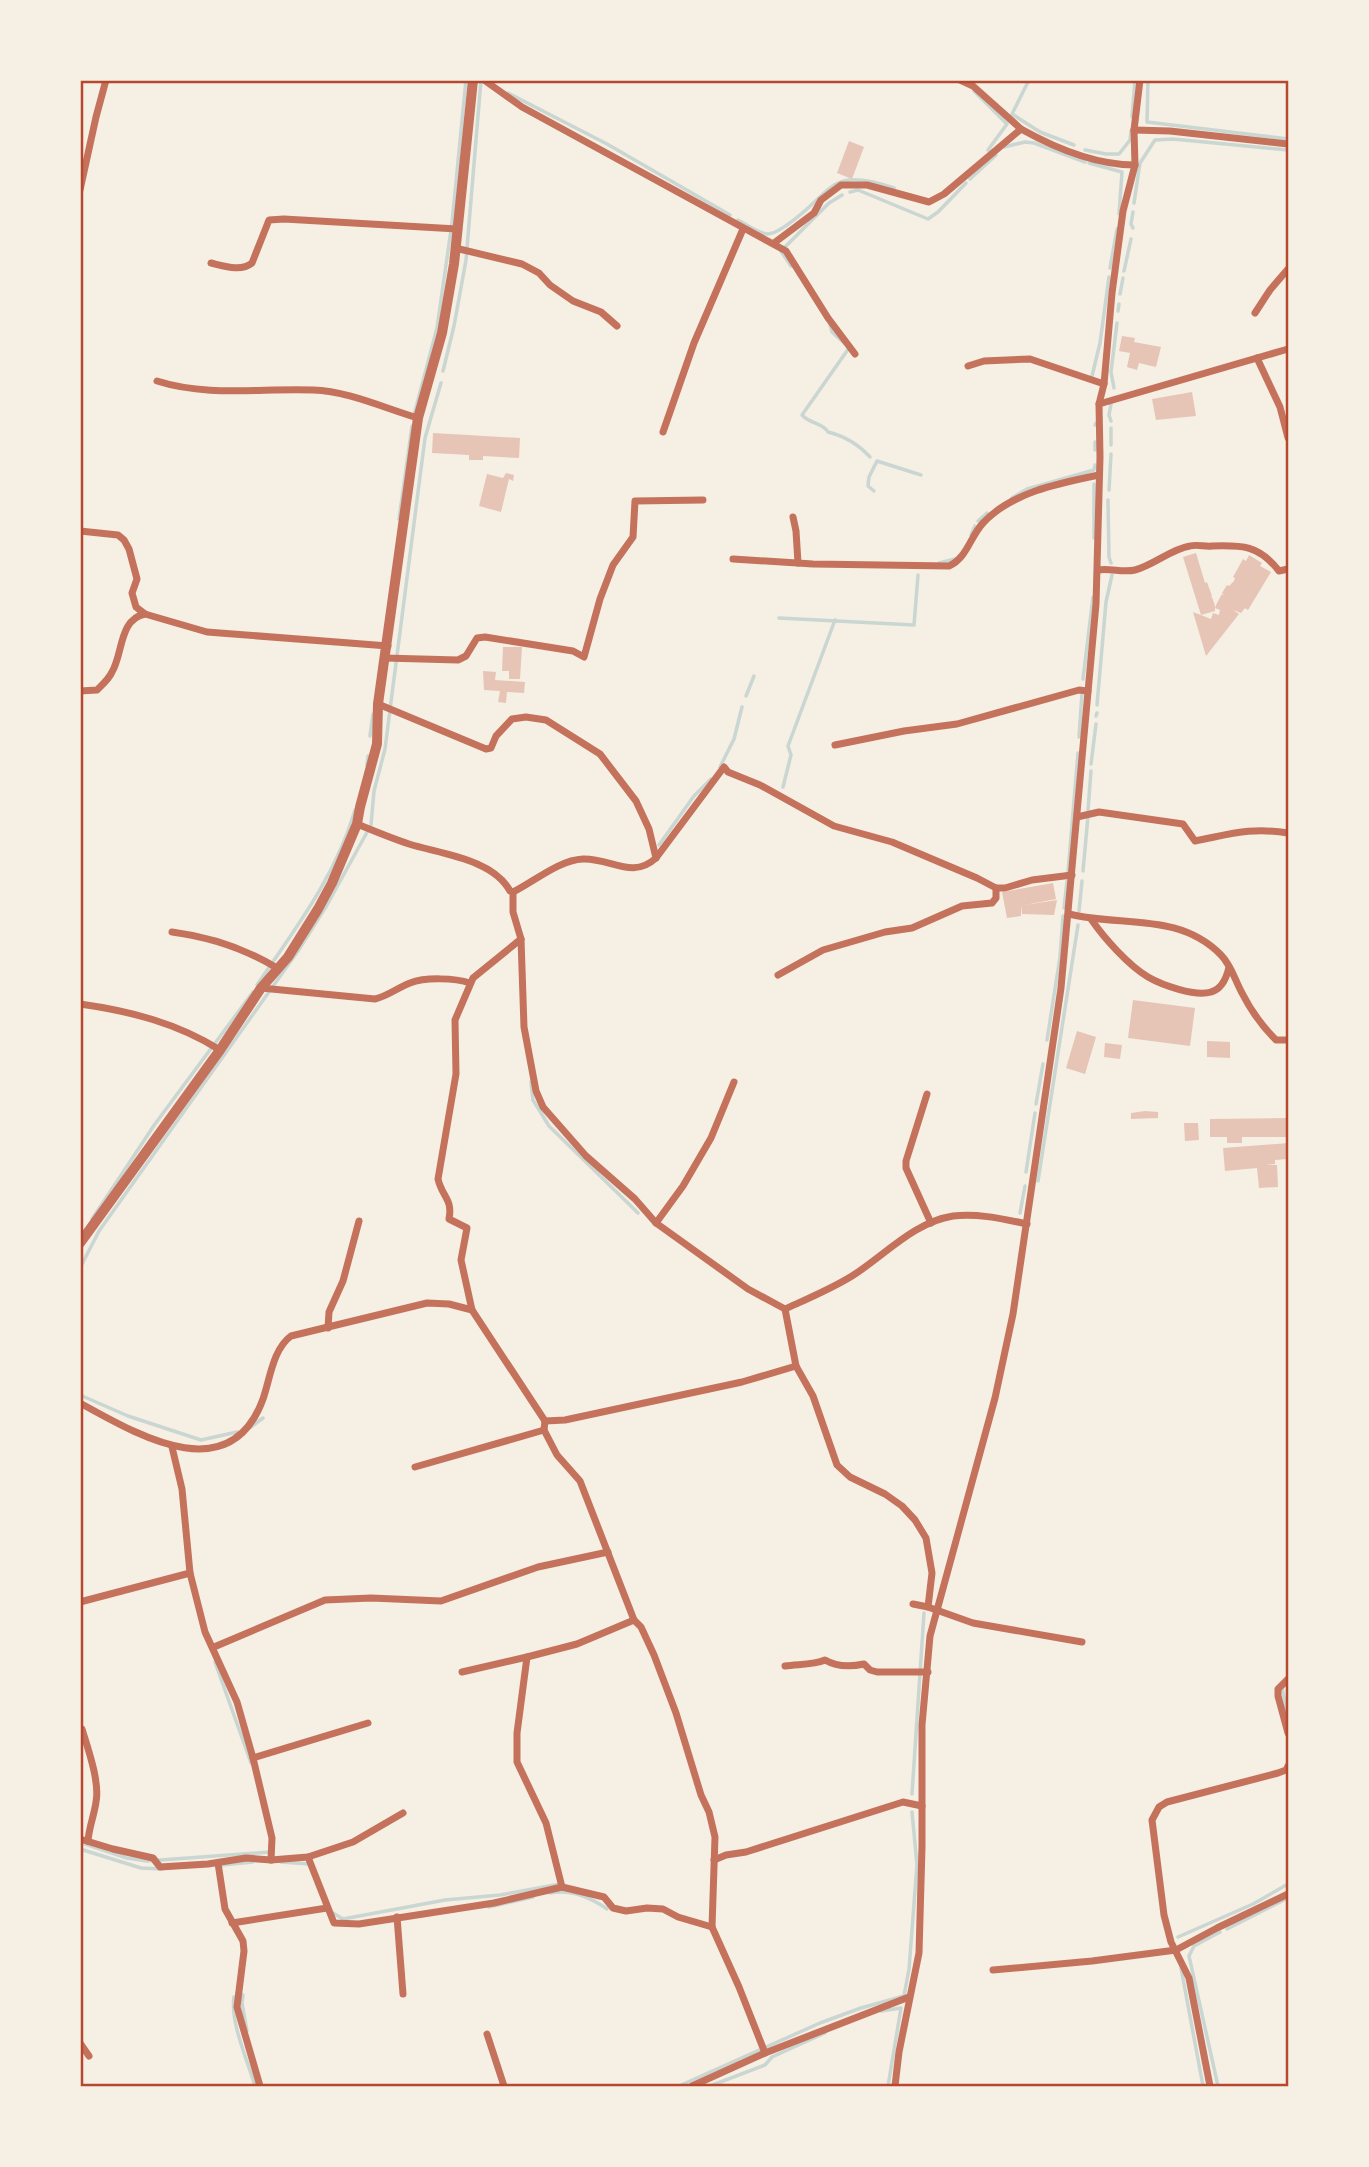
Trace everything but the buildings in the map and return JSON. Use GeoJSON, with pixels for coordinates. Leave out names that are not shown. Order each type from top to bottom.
{"type":"FeatureCollection","features":[{"type":"Feature","properties":{"kind":"street"},"geometry":{"type":"LineString","coordinates":[[80,190],[106,80]]}},
{"type":"Feature","properties":{"kind":"street"},"geometry":{"type":"LineString","coordinates":[[80,1243],[219,1050],[261,988],[273,965],[288,957],[332,883],[357,824],[377,744],[378,704],[418,418],[442,333],[451,285],[472,80]]}},
{"type":"Feature","properties":{"kind":"street"},"geometry":{"type":"LineString","coordinates":[[484,80],[522,107],[786,251],[828,318],[855,354]]}},
{"type":"Feature","properties":{"kind":"street"},"geometry":{"type":"LineString","coordinates":[[960,80],[973,86],[1021,129],[1040,139],[1090,158],[1135,165]]}},
{"type":"Feature","properties":{"kind":"street"},"geometry":{"type":"LineString","coordinates":[[895,2087],[919,1953],[922,1726],[930,1636],[995,1398],[1013,1314],[1061,988],[1098,570],[1099,404],[1104,384],[1123,211],[1135,165],[1134,130],[1140,80]]}},
{"type":"Feature","properties":{"kind":"street"},"geometry":{"type":"LineString","coordinates":[[774,243],[814,213],[821,200],[841,185],[867,186],[929,202],[944,194],[1021,129]]}},
{"type":"Feature","properties":{"kind":"street"},"geometry":{"type":"LineString","coordinates":[[1134,130],[1170,131],[1289,144]]}},
{"type":"Feature","properties":{"kind":"street"},"geometry":{"type":"LineString","coordinates":[[211,263],[248,267],[269,220],[296,219],[457,229]]}},
{"type":"Feature","properties":{"kind":"street"},"geometry":{"type":"LineString","coordinates":[[663,432],[694,343],[743,229]]}},
{"type":"Feature","properties":{"kind":"street"},"geometry":{"type":"LineString","coordinates":[[455,248],[522,264],[539,273],[550,285],[573,301],[601,312],[617,326]]}},
{"type":"Feature","properties":{"kind":"street"},"geometry":{"type":"LineString","coordinates":[[1255,313],[1270,290],[1289,269]]}},
{"type":"Feature","properties":{"kind":"street"},"geometry":{"type":"LineString","coordinates":[[1099,404],[1289,349]]}},
{"type":"Feature","properties":{"kind":"street"},"geometry":{"type":"LineString","coordinates":[[1257,358],[1280,407],[1289,438]]}},
{"type":"Feature","properties":{"kind":"street"},"geometry":{"type":"LineString","coordinates":[[968,366],[984,361],[1030,359],[1104,384]]}},
{"type":"Feature","properties":{"kind":"street"},"geometry":{"type":"LineString","coordinates":[[157,381],[180,389],[207,391],[333,392],[418,418]]}},
{"type":"Feature","properties":{"kind":"street"},"geometry":{"type":"LineString","coordinates":[[733,559],[799,564],[949,566],[962,558],[984,522],[1011,503],[1051,486],[1100,475]]}},
{"type":"Feature","properties":{"kind":"street"},"geometry":{"type":"LineString","coordinates":[[384,658],[458,660],[466,656],[477,638],[485,637],[573,651],[584,657],[600,598],[613,565],[633,537],[635,500],[703,500]]}},
{"type":"Feature","properties":{"kind":"street"},"geometry":{"type":"LineString","coordinates":[[793,517],[799,564]]}},
{"type":"Feature","properties":{"kind":"street"},"geometry":{"type":"LineString","coordinates":[[80,531],[118,535],[124,540],[130,549],[137,579],[132,593],[136,607],[145,614],[207,632],[388,646]]}},
{"type":"Feature","properties":{"kind":"street"},"geometry":{"type":"LineString","coordinates":[[1098,570],[1108,568],[1128,572],[1191,545],[1236,544],[1269,559],[1279,571],[1289,569]]}},
{"type":"Feature","properties":{"kind":"street"},"geometry":{"type":"LineString","coordinates":[[80,691],[97,690],[107,679],[114,668],[128,626],[139,615],[145,614]]}},
{"type":"Feature","properties":{"kind":"street"},"geometry":{"type":"LineString","coordinates":[[835,745],[957,724],[1079,690],[1088,691]]}},
{"type":"Feature","properties":{"kind":"street"},"geometry":{"type":"LineString","coordinates":[[378,704],[486,749],[491,748],[496,736],[512,719],[526,717],[546,720],[594,749],[608,763],[636,801],[649,829],[656,858]]}},
{"type":"Feature","properties":{"kind":"street"},"geometry":{"type":"LineString","coordinates":[[513,891],[576,860],[594,859],[629,869],[647,865],[656,858],[724,767],[728,772],[761,785],[834,826],[892,842],[996,888],[1072,875]]}},
{"type":"Feature","properties":{"kind":"street"},"geometry":{"type":"LineString","coordinates":[[1077,817],[1099,812],[1184,824],[1195,841],[1248,830],[1289,833]]}},
{"type":"Feature","properties":{"kind":"street"},"geometry":{"type":"LineString","coordinates":[[357,824],[393,839],[475,864],[500,878],[510,891],[513,891]]}},
{"type":"Feature","properties":{"kind":"street"},"geometry":{"type":"LineString","coordinates":[[778,975],[823,950],[885,932],[912,928],[962,906],[992,903],[996,898],[996,888]]}},
{"type":"Feature","properties":{"kind":"street"},"geometry":{"type":"LineString","coordinates":[[513,891],[513,912],[521,939],[524,1027],[536,1091],[543,1107],[586,1156],[635,1199],[656,1223],[748,1289],[785,1309]]}},
{"type":"Feature","properties":{"kind":"street"},"geometry":{"type":"LineString","coordinates":[[1069,914],[1091,919],[1162,923],[1205,943],[1222,956],[1259,1021],[1276,1040],[1289,1040]]}},
{"type":"Feature","properties":{"kind":"street"},"geometry":{"type":"LineString","coordinates":[[1091,919],[1101,935],[1147,976],[1169,987],[1190,992],[1211,992],[1221,985],[1229,967]]}},
{"type":"Feature","properties":{"kind":"street"},"geometry":{"type":"LineString","coordinates":[[172,932],[203,937],[232,946],[273,965]]}},
{"type":"Feature","properties":{"kind":"street"},"geometry":{"type":"LineString","coordinates":[[521,939],[477,974],[470,983],[456,1020],[456,1074],[440,1186],[450,1201],[449,1219],[467,1228],[461,1260],[472,1310],[545,1426],[557,1455],[580,1481],[634,1620],[641,1627],[654,1654],[676,1713],[715,1837],[712,1927],[740,1987],[765,2053]]}},
{"type":"Feature","properties":{"kind":"street"},"geometry":{"type":"LineString","coordinates":[[261,988],[375,999],[386,997],[418,981],[455,978],[470,983]]}},
{"type":"Feature","properties":{"kind":"street"},"geometry":{"type":"LineString","coordinates":[[80,1004],[121,1011],[164,1023],[197,1035],[219,1050]]}},
{"type":"Feature","properties":{"kind":"street"},"geometry":{"type":"LineString","coordinates":[[656,1223],[683,1186],[711,1138],[734,1082]]}},
{"type":"Feature","properties":{"kind":"street"},"geometry":{"type":"LineString","coordinates":[[926,1094],[906,1168],[931,1223]]}},
{"type":"Feature","properties":{"kind":"street"},"geometry":{"type":"LineString","coordinates":[[785,1309],[854,1275],[877,1256],[931,1223],[953,1216],[991,1216],[1027,1224]]}},
{"type":"Feature","properties":{"kind":"street"},"geometry":{"type":"LineString","coordinates":[[328,1328],[329,1312],[343,1281],[359,1220]]}},
{"type":"Feature","properties":{"kind":"street"},"geometry":{"type":"LineString","coordinates":[[80,1404],[119,1425],[172,1447],[216,1448],[233,1443],[245,1433],[254,1420],[283,1342],[301,1333],[427,1303],[449,1304],[472,1310]]}},
{"type":"Feature","properties":{"kind":"street"},"geometry":{"type":"LineString","coordinates":[[785,1309],[796,1366],[813,1396],[837,1465],[849,1477],[885,1494],[902,1506],[926,1538],[932,1573],[928,1607]]}},
{"type":"Feature","properties":{"kind":"street"},"geometry":{"type":"LineString","coordinates":[[415,1467],[565,1420],[742,1382],[796,1366]]}},
{"type":"Feature","properties":{"kind":"street"},"geometry":{"type":"LineString","coordinates":[[172,1447],[179,1469],[190,1573],[205,1632],[237,1702],[253,1758],[272,1838],[271,1860]]}},
{"type":"Feature","properties":{"kind":"street"},"geometry":{"type":"LineString","coordinates":[[214,1647],[325,1600],[370,1598],[441,1601],[538,1567],[608,1552]]}},
{"type":"Feature","properties":{"kind":"street"},"geometry":{"type":"LineString","coordinates":[[80,1602],[190,1573]]}},
{"type":"Feature","properties":{"kind":"street"},"geometry":{"type":"LineString","coordinates":[[913,1604],[972,1623],[1082,1642]]}},
{"type":"Feature","properties":{"kind":"street"},"geometry":{"type":"LineString","coordinates":[[462,1672],[577,1644],[634,1620]]}},
{"type":"Feature","properties":{"kind":"street"},"geometry":{"type":"LineString","coordinates":[[527,1657],[517,1733],[517,1762],[546,1823],[562,1887]]}},
{"type":"Feature","properties":{"kind":"street"},"geometry":{"type":"LineString","coordinates":[[785,1666],[817,1664],[825,1660],[834,1665],[848,1667],[864,1664],[877,1672],[928,1672]]}},
{"type":"Feature","properties":{"kind":"street"},"geometry":{"type":"LineString","coordinates":[[1289,1679],[1281,1685],[1278,1696],[1289,1733]]}},
{"type":"Feature","properties":{"kind":"street"},"geometry":{"type":"LineString","coordinates":[[253,1758],[368,1723]]}},
{"type":"Feature","properties":{"kind":"street"},"geometry":{"type":"LineString","coordinates":[[82,1729],[92,1766],[97,1801],[84,1840],[153,1858],[160,1867],[246,1858],[271,1860],[308,1857],[353,1842],[403,1813]]}},
{"type":"Feature","properties":{"kind":"street"},"geometry":{"type":"LineString","coordinates":[[1210,2087],[1189,1978],[1171,1942],[1164,1915],[1152,1826],[1154,1813],[1167,1802],[1278,1773],[1289,1766]]}},
{"type":"Feature","properties":{"kind":"street"},"geometry":{"type":"LineString","coordinates":[[715,1860],[903,1802],[922,1806]]}},
{"type":"Feature","properties":{"kind":"street"},"geometry":{"type":"LineString","coordinates":[[308,1857],[327,1908],[334,1923],[338,1925],[494,1903],[562,1887],[604,1897],[613,1908],[626,1911],[663,1909],[678,1917],[712,1927]]}},
{"type":"Feature","properties":{"kind":"street"},"geometry":{"type":"LineString","coordinates":[[218,1863],[222,1899],[243,1941],[237,2007],[260,2087]]}},
{"type":"Feature","properties":{"kind":"street"},"geometry":{"type":"LineString","coordinates":[[993,1970],[1088,1962],[1176,1950],[1289,1894]]}},
{"type":"Feature","properties":{"kind":"street"},"geometry":{"type":"LineString","coordinates":[[232,1923],[327,1908]]}},
{"type":"Feature","properties":{"kind":"street"},"geometry":{"type":"LineString","coordinates":[[397,1917],[403,1994]]}},
{"type":"Feature","properties":{"kind":"street"},"geometry":{"type":"LineString","coordinates":[[692,2087],[765,2053],[909,1997]]}},
{"type":"Feature","properties":{"kind":"street"},"geometry":{"type":"LineString","coordinates":[[487,2034],[504,2087]]}},
{"type":"Feature","properties":{"kind":"street"},"geometry":{"type":"LineString","coordinates":[[80,2043],[89,2056]]}},
{"type":"Feature","properties":{"kind":"waterway"},"geometry":{"type":"LineString","coordinates":[[414,415],[437,328],[452,223],[466,80]]}},
{"type":"Feature","properties":{"kind":"waterway"},"geometry":{"type":"LineString","coordinates":[[443,371],[466,260],[481,80]]}},
{"type":"Feature","properties":{"kind":"waterway"},"geometry":{"type":"LineString","coordinates":[[1029,80],[1012,114],[1040,132],[1074,145]]}},
{"type":"Feature","properties":{"kind":"waterway"},"geometry":{"type":"LineString","coordinates":[[1132,117],[1135,80]]}},
{"type":"Feature","properties":{"kind":"waterway"},"geometry":{"type":"LineString","coordinates":[[1148,80],[1147,122],[1288,139]]}},
{"type":"Feature","properties":{"kind":"waterway"},"geometry":{"type":"LineString","coordinates":[[974,91],[1007,124],[988,150]]}},
{"type":"Feature","properties":{"kind":"waterway"},"geometry":{"type":"LineString","coordinates":[[508,93],[607,144],[730,215]]}},
{"type":"Feature","properties":{"kind":"waterway"},"geometry":{"type":"LineString","coordinates":[[1085,150],[1119,154],[1130,140],[1131,131]]}},
{"type":"Feature","properties":{"kind":"waterway"},"geometry":{"type":"LineString","coordinates":[[1134,203],[1140,163],[1155,140],[1173,139],[1288,150]]}},
{"type":"Feature","properties":{"kind":"waterway"},"geometry":{"type":"LineString","coordinates":[[1004,147],[1025,142],[1034,143],[1085,162]]}},
{"type":"Feature","properties":{"kind":"waterway"},"geometry":{"type":"LineString","coordinates":[[970,179],[996,155]]}},
{"type":"Feature","properties":{"kind":"waterway"},"geometry":{"type":"LineString","coordinates":[[1089,163],[1122,172],[1119,214]]}},
{"type":"Feature","properties":{"kind":"waterway"},"geometry":{"type":"LineString","coordinates":[[738,220],[759,232],[770,234],[787,225],[824,193],[843,181],[872,182],[894,188]]}},
{"type":"Feature","properties":{"kind":"waterway"},"geometry":{"type":"LineString","coordinates":[[850,192],[858,190],[928,219],[966,183]]}},
{"type":"Feature","properties":{"kind":"waterway"},"geometry":{"type":"LineString","coordinates":[[791,266],[781,251],[829,203],[842,195]]}},
{"type":"Feature","properties":{"kind":"waterway"},"geometry":{"type":"LineString","coordinates":[[1133,212],[1133,228]]}},
{"type":"Feature","properties":{"kind":"waterway"},"geometry":{"type":"LineString","coordinates":[[1110,268],[1117,229]]}},
{"type":"Feature","properties":{"kind":"waterway"},"geometry":{"type":"LineString","coordinates":[[1124,271],[1131,239]]}},
{"type":"Feature","properties":{"kind":"waterway"},"geometry":{"type":"LineString","coordinates":[[1092,376],[1100,343],[1109,277]]}},
{"type":"Feature","properties":{"kind":"waterway"},"geometry":{"type":"LineString","coordinates":[[1120,294],[1123,278]]}},
{"type":"Feature","properties":{"kind":"waterway"},"geometry":{"type":"LineString","coordinates":[[1118,311],[1119,304]]}},
{"type":"Feature","properties":{"kind":"waterway"},"geometry":{"type":"LineString","coordinates":[[1114,388],[1111,372],[1117,323]]}},
{"type":"Feature","properties":{"kind":"waterway"},"geometry":{"type":"LineString","coordinates":[[830,325],[832,332],[844,343]]}},
{"type":"Feature","properties":{"kind":"waterway"},"geometry":{"type":"LineString","coordinates":[[849,348],[802,415],[828,432],[851,442],[870,457]]}},
{"type":"Feature","properties":{"kind":"waterway"},"geometry":{"type":"LineString","coordinates":[[80,1268],[99,1231],[298,951],[371,825],[374,791],[385,749],[425,438],[441,383]]}},
{"type":"Feature","properties":{"kind":"waterway"},"geometry":{"type":"LineString","coordinates":[[1111,404],[1111,421]]}},
{"type":"Feature","properties":{"kind":"waterway"},"geometry":{"type":"LineString","coordinates":[[399,519],[412,426]]}},
{"type":"Feature","properties":{"kind":"waterway"},"geometry":{"type":"LineString","coordinates":[[1111,428],[1111,445]]}},
{"type":"Feature","properties":{"kind":"waterway"},"geometry":{"type":"LineString","coordinates":[[1095,442],[1095,450]]}},
{"type":"Feature","properties":{"kind":"waterway"},"geometry":{"type":"LineString","coordinates":[[1109,490],[1111,454]]}},
{"type":"Feature","properties":{"kind":"waterway"},"geometry":{"type":"LineString","coordinates":[[874,491],[868,486],[869,477],[877,461],[921,475]]}},
{"type":"Feature","properties":{"kind":"waterway"},"geometry":{"type":"LineString","coordinates":[[1012,498],[1027,489],[1094,470],[1095,465]]}},
{"type":"Feature","properties":{"kind":"waterway"},"geometry":{"type":"LineString","coordinates":[[1094,484],[1094,538]]}},
{"type":"Feature","properties":{"kind":"waterway"},"geometry":{"type":"LineString","coordinates":[[1108,500],[1111,563]]}},
{"type":"Feature","properties":{"kind":"waterway"},"geometry":{"type":"LineString","coordinates":[[978,521],[987,513]]}},
{"type":"Feature","properties":{"kind":"waterway"},"geometry":{"type":"LineString","coordinates":[[971,535],[975,526]]}},
{"type":"Feature","properties":{"kind":"waterway"},"geometry":{"type":"LineString","coordinates":[[939,563],[955,559]]}},
{"type":"Feature","properties":{"kind":"waterway"},"geometry":{"type":"LineString","coordinates":[[779,618],[914,625],[918,575]]}},
{"type":"Feature","properties":{"kind":"waterway"},"geometry":{"type":"LineString","coordinates":[[1097,705],[1106,602],[1112,575]]}},
{"type":"Feature","properties":{"kind":"waterway"},"geometry":{"type":"LineString","coordinates":[[1083,679],[1093,597]]}},
{"type":"Feature","properties":{"kind":"waterway"},"geometry":{"type":"LineString","coordinates":[[783,787],[791,755],[788,746],[835,620]]}},
{"type":"Feature","properties":{"kind":"waterway"},"geometry":{"type":"LineString","coordinates":[[746,696],[754,676]]}},
{"type":"Feature","properties":{"kind":"waterway"},"geometry":{"type":"LineString","coordinates":[[1079,737],[1082,693]]}},
{"type":"Feature","properties":{"kind":"waterway"},"geometry":{"type":"LineString","coordinates":[[720,767],[734,739],[742,707]]}},
{"type":"Feature","properties":{"kind":"waterway"},"geometry":{"type":"LineString","coordinates":[[370,736],[373,714]]}},
{"type":"Feature","properties":{"kind":"waterway"},"geometry":{"type":"LineString","coordinates":[[1091,764],[1096,724]]}},
{"type":"Feature","properties":{"kind":"waterway"},"geometry":{"type":"LineString","coordinates":[[1068,872],[1078,753]]}},
{"type":"Feature","properties":{"kind":"waterway"},"geometry":{"type":"LineString","coordinates":[[367,765],[368,756]]}},
{"type":"Feature","properties":{"kind":"waterway"},"geometry":{"type":"LineString","coordinates":[[1088,810],[1091,771]]}},
{"type":"Feature","properties":{"kind":"waterway"},"geometry":{"type":"LineString","coordinates":[[659,845],[694,796],[711,779]]}},
{"type":"Feature","properties":{"kind":"waterway"},"geometry":{"type":"LineString","coordinates":[[257,985],[326,880],[355,810]]}},
{"type":"Feature","properties":{"kind":"waterway"},"geometry":{"type":"LineString","coordinates":[[1083,871],[1088,816]]}},
{"type":"Feature","properties":{"kind":"waterway"},"geometry":{"type":"LineString","coordinates":[[1064,908],[1067,881]]}},
{"type":"Feature","properties":{"kind":"waterway"},"geometry":{"type":"LineString","coordinates":[[1079,911],[1082,881]]}},
{"type":"Feature","properties":{"kind":"waterway"},"geometry":{"type":"LineString","coordinates":[[1047,1040],[1060,957],[1063,916]]}},
{"type":"Feature","properties":{"kind":"waterway"},"geometry":{"type":"LineString","coordinates":[[1038,1181],[1078,925]]}},
{"type":"Feature","properties":{"kind":"waterway"},"geometry":{"type":"LineString","coordinates":[[92,1219],[155,1124],[253,992]]}},
{"type":"Feature","properties":{"kind":"waterway"},"geometry":{"type":"LineString","coordinates":[[1036,1104],[1043,1064]]}},
{"type":"Feature","properties":{"kind":"waterway"},"geometry":{"type":"LineString","coordinates":[[531,1082],[533,1100],[549,1126],[638,1213]]}},
{"type":"Feature","properties":{"kind":"waterway"},"geometry":{"type":"LineString","coordinates":[[1026,1172],[1035,1113]]}},
{"type":"Feature","properties":{"kind":"waterway"},"geometry":{"type":"LineString","coordinates":[[1020,1213],[1025,1186]]}},
{"type":"Feature","properties":{"kind":"waterway"},"geometry":{"type":"LineString","coordinates":[[80,1395],[128,1416],[201,1440],[237,1432]]}},
{"type":"Feature","properties":{"kind":"waterway"},"geometry":{"type":"LineString","coordinates":[[251,1427],[263,1418]]}},
{"type":"Feature","properties":{"kind":"waterway"},"geometry":{"type":"LineString","coordinates":[[912,1794],[924,1613]]}},
{"type":"Feature","properties":{"kind":"waterway"},"geometry":{"type":"LineString","coordinates":[[215,1662],[251,1763]]}},
{"type":"Feature","properties":{"kind":"waterway"},"geometry":{"type":"LineString","coordinates":[[1288,1684],[1282,1687],[1288,1718]]}},
{"type":"Feature","properties":{"kind":"waterway"},"geometry":{"type":"LineString","coordinates":[[679,2086],[820,2023],[904,1996],[909,1969],[917,1865],[912,1812]]}},
{"type":"Feature","properties":{"kind":"waterway"},"geometry":{"type":"LineString","coordinates":[[85,1844],[127,1858],[147,1861],[270,1852]]}},
{"type":"Feature","properties":{"kind":"waterway"},"geometry":{"type":"LineString","coordinates":[[80,1849],[141,1868],[162,1869]]}},
{"type":"Feature","properties":{"kind":"waterway"},"geometry":{"type":"LineString","coordinates":[[222,1865],[253,1862]]}},
{"type":"Feature","properties":{"kind":"waterway"},"geometry":{"type":"LineString","coordinates":[[281,1862],[309,1864]]}},
{"type":"Feature","properties":{"kind":"waterway"},"geometry":{"type":"LineString","coordinates":[[333,1913],[343,1919],[445,1900],[500,1895],[560,1884]]}},
{"type":"Feature","properties":{"kind":"waterway"},"geometry":{"type":"LineString","coordinates":[[1178,1937],[1253,1904],[1288,1884]]}},
{"type":"Feature","properties":{"kind":"waterway"},"geometry":{"type":"LineString","coordinates":[[550,1893],[580,1895],[607,1909]]}},
{"type":"Feature","properties":{"kind":"waterway"},"geometry":{"type":"LineString","coordinates":[[489,1907],[533,1897]]}},
{"type":"Feature","properties":{"kind":"waterway"},"geometry":{"type":"LineString","coordinates":[[1227,1929],[1288,1898]]}},
{"type":"Feature","properties":{"kind":"waterway"},"geometry":{"type":"LineString","coordinates":[[1218,2086],[1189,1956],[1194,1946],[1220,1932]]}},
{"type":"Feature","properties":{"kind":"waterway"},"geometry":{"type":"LineString","coordinates":[[1181,1968],[1203,2086]]}},
{"type":"Feature","properties":{"kind":"waterway"},"geometry":{"type":"LineString","coordinates":[[243,1995],[247,2031]]}},
{"type":"Feature","properties":{"kind":"waterway"},"geometry":{"type":"LineString","coordinates":[[234,1997],[237,2030],[255,2086]]}},
{"type":"Feature","properties":{"kind":"waterway"},"geometry":{"type":"LineString","coordinates":[[881,2011],[901,2008],[888,2086]]}},
{"type":"Feature","properties":{"kind":"waterway"},"geometry":{"type":"LineString","coordinates":[[710,2086],[765,2065],[772,2057],[825,2033]]}}]}
